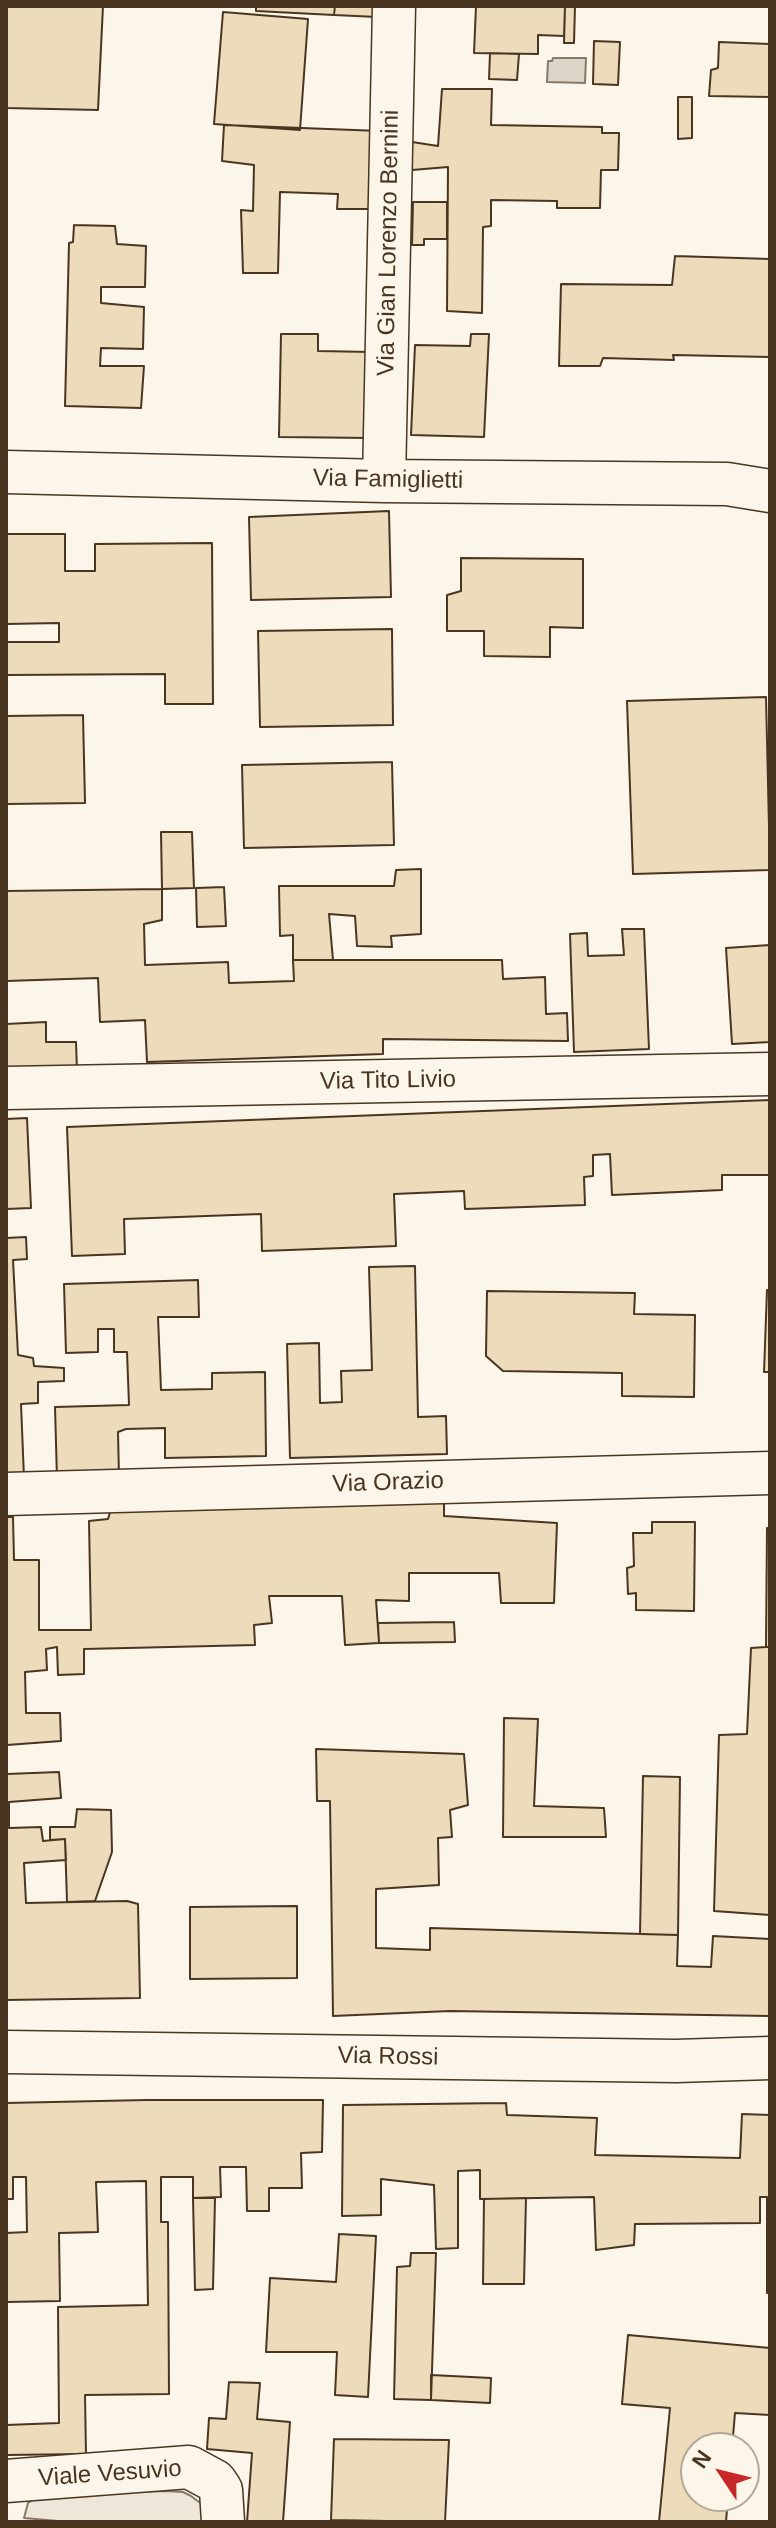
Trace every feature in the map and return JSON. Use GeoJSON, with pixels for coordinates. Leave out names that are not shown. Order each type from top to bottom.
{"type":"FeatureCollection","features":[{"type":"Feature","properties":{"kind":"street","name":"Via Gian Lorenzo Bernini"},"geometry":{"type":"LineString","coordinates":[[384,481],[394,6]]}},
{"type":"Feature","properties":{"kind":"street","name":"Via Famiglietti"},"geometry":{"type":"LineString","coordinates":[[6,472],[384,481],[727,484],[770,491]]}},
{"type":"Feature","properties":{"kind":"street","name":"Via Tito Livio"},"geometry":{"type":"LineString","coordinates":[[6,1088],[770,1074]]}},
{"type":"Feature","properties":{"kind":"street","name":"Via Orazio"},"geometry":{"type":"LineString","coordinates":[[6,1494],[770,1473]]}},
{"type":"Feature","properties":{"kind":"street","name":"Via Rossi"},"geometry":{"type":"LineString","coordinates":[[6,2052],[676,2061],[770,2058]]}},
{"type":"Feature","properties":{"kind":"street","name":"Viale Vesuvio"},"geometry":{"type":"LineString","coordinates":[[6,2481],[189,2467],[215,2481],[221,2490],[223,2522]]}},
{"type":"Feature","properties":{"kind":"shaded area"},"geometry":{"type":"Polygon","coordinates":[[[553,58],[586,58],[585,83],[547,82],[548,61],[553,58]]]}},
{"type":"Feature","properties":{"kind":"shaded area"},"geometry":{"type":"Polygon","coordinates":[[[166,2491],[191,2496],[203,2505],[210,2522],[69,2522],[24,2518],[28,2503],[42,2494],[166,2491]]]}},
{"type":"Feature","properties":{"kind":"building"},"geometry":{"type":"Polygon","coordinates":[[[6,6],[103,6],[98,110],[6,108],[6,6]]]}},
{"type":"Feature","properties":{"kind":"building"},"geometry":{"type":"Polygon","coordinates":[[[256,6],[335,6],[334,15],[256,11],[256,6]]]}},
{"type":"Feature","properties":{"kind":"building"},"geometry":{"type":"Polygon","coordinates":[[[335,6],[377,6],[377,17],[334,15],[335,6]]]}},
{"type":"Feature","properties":{"kind":"building"},"geometry":{"type":"Polygon","coordinates":[[[476,6],[565,6],[564,36],[538,35],[538,54],[474,53],[476,6]]]}},
{"type":"Feature","properties":{"kind":"building"},"geometry":{"type":"Polygon","coordinates":[[[565,6],[575,6],[574,43],[564,43],[565,6]]]}},
{"type":"Feature","properties":{"kind":"building"},"geometry":{"type":"Polygon","coordinates":[[[223,12],[308,19],[300,130],[214,124],[223,12]]]}},
{"type":"Feature","properties":{"kind":"building"},"geometry":{"type":"Polygon","coordinates":[[[594,41],[620,42],[618,85],[593,84],[594,41]]]}},
{"type":"Feature","properties":{"kind":"building"},"geometry":{"type":"Polygon","coordinates":[[[719,42],[770,44],[770,97],[709,96],[711,70],[718,68],[719,42]]]}},
{"type":"Feature","properties":{"kind":"building"},"geometry":{"type":"Polygon","coordinates":[[[490,53],[519,54],[517,80],[489,79],[490,53]]]}},
{"type":"Feature","properties":{"kind":"building"},"geometry":{"type":"Polygon","coordinates":[[[442,89],[492,89],[491,125],[602,127],[602,133],[619,133],[618,170],[601,170],[600,208],[557,208],[557,201],[491,200],[491,226],[483,227],[482,313],[447,311],[448,167],[412,170],[412,142],[438,146],[442,89]]]}},
{"type":"Feature","properties":{"kind":"building"},"geometry":{"type":"Polygon","coordinates":[[[678,97],[692,97],[692,138],[678,139],[678,97]]]}},
{"type":"Feature","properties":{"kind":"building"},"geometry":{"type":"Polygon","coordinates":[[[224,125],[380,131],[379,209],[337,209],[338,194],[280,192],[278,273],[243,273],[241,210],[253,211],[254,165],[222,161],[224,125]]]}},
{"type":"Feature","properties":{"kind":"building"},"geometry":{"type":"Polygon","coordinates":[[[413,202],[447,202],[447,239],[424,239],[424,245],[412,245],[413,202]]]}},
{"type":"Feature","properties":{"kind":"building"},"geometry":{"type":"Polygon","coordinates":[[[74,225],[115,226],[117,244],[146,246],[145,287],[101,287],[101,303],[144,307],[143,349],[101,348],[100,366],[144,366],[141,408],[65,406],[69,243],[73,242],[74,225]]]}},
{"type":"Feature","properties":{"kind":"building"},"geometry":{"type":"Polygon","coordinates":[[[675,256],[770,259],[770,357],[673,355],[674,360],[603,358],[600,366],[559,366],[561,284],[672,285],[675,256]]]}},
{"type":"Feature","properties":{"kind":"building"},"geometry":{"type":"Polygon","coordinates":[[[281,334],[318,334],[318,351],[372,352],[372,438],[279,437],[281,334]]]}},
{"type":"Feature","properties":{"kind":"building"},"geometry":{"type":"Polygon","coordinates":[[[471,334],[489,334],[484,437],[411,435],[415,345],[470,346],[471,334]]]}},
{"type":"Feature","properties":{"kind":"building"},"geometry":{"type":"Polygon","coordinates":[[[389,511],[391,597],[251,600],[249,517],[389,511]]]}},
{"type":"Feature","properties":{"kind":"building"},"geometry":{"type":"Polygon","coordinates":[[[7,534],[65,534],[65,571],[95,571],[95,544],[212,543],[213,704],[165,704],[165,674],[6,675],[6,642],[59,642],[59,623],[7,624],[7,534]]]}},
{"type":"Feature","properties":{"kind":"building"},"geometry":{"type":"Polygon","coordinates":[[[461,558],[583,559],[583,628],[550,627],[550,657],[484,656],[484,631],[447,631],[447,595],[461,591],[461,558]]]}},
{"type":"Feature","properties":{"kind":"building"},"geometry":{"type":"Polygon","coordinates":[[[392,629],[393,725],[260,727],[258,631],[392,629]]]}},
{"type":"Feature","properties":{"kind":"building"},"geometry":{"type":"Polygon","coordinates":[[[766,697],[770,870],[633,874],[627,701],[766,697]]]}},
{"type":"Feature","properties":{"kind":"building"},"geometry":{"type":"Polygon","coordinates":[[[83,715],[85,803],[6,804],[6,716],[83,715]]]}},
{"type":"Feature","properties":{"kind":"building"},"geometry":{"type":"Polygon","coordinates":[[[392,762],[394,845],[244,848],[242,765],[392,762]]]}},
{"type":"Feature","properties":{"kind":"building"},"geometry":{"type":"Polygon","coordinates":[[[161,832],[192,832],[194,888],[162,889],[161,832]]]}},
{"type":"Feature","properties":{"kind":"building"},"geometry":{"type":"Polygon","coordinates":[[[421,869],[421,934],[391,936],[392,947],[357,946],[355,916],[329,914],[333,960],[293,960],[293,935],[280,936],[279,886],[394,886],[396,870],[421,869]]]}},
{"type":"Feature","properties":{"kind":"building"},"geometry":{"type":"Polygon","coordinates":[[[224,887],[226,926],[197,927],[196,888],[224,887]]]}},
{"type":"Feature","properties":{"kind":"building"},"geometry":{"type":"Polygon","coordinates":[[[162,889],[162,920],[144,924],[145,965],[228,962],[229,983],[294,981],[293,960],[502,960],[503,979],[545,977],[546,1014],[567,1013],[568,1041],[383,1039],[383,1054],[147,1062],[145,1020],[100,1022],[98,978],[6,981],[6,891],[162,889]]]}},
{"type":"Feature","properties":{"kind":"building"},"geometry":{"type":"Polygon","coordinates":[[[622,929],[644,929],[649,1049],[574,1052],[570,934],[587,933],[588,956],[624,955],[622,929]]]}},
{"type":"Feature","properties":{"kind":"building"},"geometry":{"type":"Polygon","coordinates":[[[770,945],[770,1042],[732,1044],[726,948],[770,945]]]}},
{"type":"Feature","properties":{"kind":"building"},"geometry":{"type":"Polygon","coordinates":[[[46,1022],[46,1042],[76,1042],[77,1071],[6,1073],[6,1024],[46,1022]]]}},
{"type":"Feature","properties":{"kind":"building"},"geometry":{"type":"Polygon","coordinates":[[[770,1100],[770,1175],[722,1175],[722,1190],[612,1195],[610,1154],[593,1155],[593,1176],[584,1177],[585,1205],[465,1209],[464,1191],[394,1194],[396,1246],[262,1251],[261,1214],[124,1219],[125,1254],[72,1256],[67,1127],[770,1100]]]}},
{"type":"Feature","properties":{"kind":"building"},"geometry":{"type":"Polygon","coordinates":[[[27,1118],[31,1208],[6,1209],[6,1119],[27,1118]]]}},
{"type":"Feature","properties":{"kind":"building"},"geometry":{"type":"Polygon","coordinates":[[[26,1237],[27,1259],[13,1260],[18,1355],[33,1358],[34,1366],[64,1368],[64,1381],[38,1382],[38,1403],[21,1404],[24,1478],[6,1478],[6,1238],[26,1237]]]}},
{"type":"Feature","properties":{"kind":"building"},"geometry":{"type":"Polygon","coordinates":[[[415,1266],[418,1417],[446,1416],[447,1454],[290,1458],[287,1344],[319,1343],[320,1403],[342,1402],[341,1371],[372,1370],[369,1267],[415,1266]]]}},
{"type":"Feature","properties":{"kind":"building"},"geometry":{"type":"Polygon","coordinates":[[[198,1280],[199,1317],[158,1317],[161,1390],[212,1389],[212,1373],[265,1372],[266,1456],[165,1458],[165,1428],[126,1429],[118,1432],[119,1477],[57,1479],[55,1407],[129,1405],[127,1352],[114,1352],[114,1329],[98,1329],[98,1352],[66,1353],[64,1284],[198,1280]]]}},
{"type":"Feature","properties":{"kind":"building"},"geometry":{"type":"Polygon","coordinates":[[[767,1290],[770,1290],[770,1372],[764,1372],[767,1290]]]}},
{"type":"Feature","properties":{"kind":"building"},"geometry":{"type":"Polygon","coordinates":[[[487,1291],[635,1293],[634,1314],[695,1315],[694,1397],[622,1396],[622,1373],[503,1371],[486,1356],[487,1291]]]}},
{"type":"Feature","properties":{"kind":"building"},"geometry":{"type":"Polygon","coordinates":[[[444,1502],[444,1516],[557,1523],[554,1603],[501,1603],[499,1573],[409,1573],[409,1601],[376,1600],[379,1643],[345,1645],[342,1596],[269,1596],[272,1623],[254,1625],[255,1645],[84,1649],[84,1674],[58,1675],[57,1647],[46,1649],[47,1670],[25,1672],[26,1713],[60,1713],[61,1741],[7,1745],[7,1774],[59,1772],[61,1798],[9,1802],[9,1828],[41,1827],[43,1841],[65,1839],[66,1860],[24,1863],[26,1903],[127,1901],[138,1904],[140,1998],[6,2000],[6,1517],[13,1517],[14,1560],[39,1560],[39,1630],[91,1630],[89,1521],[108,1519],[111,1509],[444,1502]]]}},
{"type":"Feature","properties":{"kind":"building"},"geometry":{"type":"Polygon","coordinates":[[[652,1522],[695,1522],[694,1611],[636,1610],[636,1593],[628,1594],[627,1568],[634,1566],[633,1533],[652,1533],[652,1522]]]}},
{"type":"Feature","properties":{"kind":"building"},"geometry":{"type":"Polygon","coordinates":[[[767,1528],[770,1528],[770,1647],[766,1647],[767,1528]]]}},
{"type":"Feature","properties":{"kind":"building"},"geometry":{"type":"Polygon","coordinates":[[[454,1622],[455,1642],[379,1643],[378,1623],[454,1622]]]}},
{"type":"Feature","properties":{"kind":"building"},"geometry":{"type":"Polygon","coordinates":[[[770,1647],[770,1915],[714,1911],[719,1735],[747,1734],[751,1648],[770,1647]]]}},
{"type":"Feature","properties":{"kind":"building"},"geometry":{"type":"Polygon","coordinates":[[[504,1718],[538,1719],[534,1806],[604,1808],[606,1837],[503,1837],[504,1718]]]}},
{"type":"Feature","properties":{"kind":"building"},"geometry":{"type":"Polygon","coordinates":[[[316,1749],[464,1754],[468,1805],[450,1810],[452,1837],[438,1838],[439,1885],[376,1889],[376,1948],[430,1950],[430,1928],[678,1935],[677,1966],[711,1967],[713,1936],[770,1939],[770,2016],[450,2011],[333,2016],[330,1801],[317,1801],[316,1749]]]}},
{"type":"Feature","properties":{"kind":"building"},"geometry":{"type":"Polygon","coordinates":[[[643,1776],[680,1777],[678,1935],[640,1934],[643,1776]]]}},
{"type":"Feature","properties":{"kind":"building"},"geometry":{"type":"Polygon","coordinates":[[[77,1809],[111,1810],[112,1852],[95,1901],[67,1902],[65,1839],[50,1840],[50,1827],[75,1827],[77,1809]]]}},
{"type":"Feature","properties":{"kind":"building"},"geometry":{"type":"Polygon","coordinates":[[[297,1906],[297,1978],[190,1979],[190,1907],[297,1906]]]}},
{"type":"Feature","properties":{"kind":"building"},"geometry":{"type":"Polygon","coordinates":[[[323,2100],[322,2152],[301,2153],[302,2188],[269,2188],[269,2211],[247,2211],[246,2167],[220,2167],[221,2197],[193,2198],[193,2177],[161,2177],[161,2222],[168,2222],[169,2394],[85,2395],[86,2454],[6,2455],[6,2425],[59,2423],[58,2307],[148,2305],[146,2181],[96,2182],[98,2232],[59,2233],[60,2301],[6,2302],[6,2233],[27,2232],[26,2177],[13,2177],[13,2199],[6,2199],[6,2103],[323,2100]]]}},
{"type":"Feature","properties":{"kind":"building"},"geometry":{"type":"Polygon","coordinates":[[[506,2103],[507,2115],[597,2118],[595,2155],[740,2158],[742,2114],[770,2115],[770,2293],[767,2293],[767,2197],[760,2197],[760,2223],[635,2224],[634,2245],[596,2250],[594,2197],[480,2199],[480,2170],[458,2171],[458,2248],[436,2249],[434,2185],[381,2179],[381,2215],[342,2216],[343,2105],[506,2103]]]}},
{"type":"Feature","properties":{"kind":"building"},"geometry":{"type":"Polygon","coordinates":[[[193,2198],[215,2198],[213,2289],[195,2290],[193,2198]]]}},
{"type":"Feature","properties":{"kind":"building"},"geometry":{"type":"Polygon","coordinates":[[[526,2198],[524,2284],[483,2284],[484,2199],[526,2198]]]}},
{"type":"Feature","properties":{"kind":"building"},"geometry":{"type":"Polygon","coordinates":[[[339,2234],[376,2236],[368,2397],[335,2395],[337,2352],[266,2352],[270,2278],[336,2282],[339,2234]]]}},
{"type":"Feature","properties":{"kind":"building"},"geometry":{"type":"Polygon","coordinates":[[[411,2253],[436,2253],[431,2400],[394,2399],[397,2267],[410,2266],[411,2253]]]}},
{"type":"Feature","properties":{"kind":"building"},"geometry":{"type":"Polygon","coordinates":[[[628,2335],[770,2348],[770,2415],[735,2413],[733,2432],[680,2432],[680,2512],[727,2512],[726,2522],[659,2522],[670,2408],[622,2404],[628,2335]]]}},
{"type":"Feature","properties":{"kind":"building"},"geometry":{"type":"Polygon","coordinates":[[[431,2375],[491,2378],[490,2403],[431,2400],[431,2375]]]}},
{"type":"Feature","properties":{"kind":"building"},"geometry":{"type":"Polygon","coordinates":[[[229,2382],[260,2383],[257,2419],[290,2422],[283,2522],[247,2522],[252,2453],[207,2449],[209,2418],[226,2419],[229,2382]]]}},
{"type":"Feature","properties":{"kind":"building"},"geometry":{"type":"Polygon","coordinates":[[[334,2439],[449,2440],[445,2522],[331,2520],[334,2439]]]}}]}
